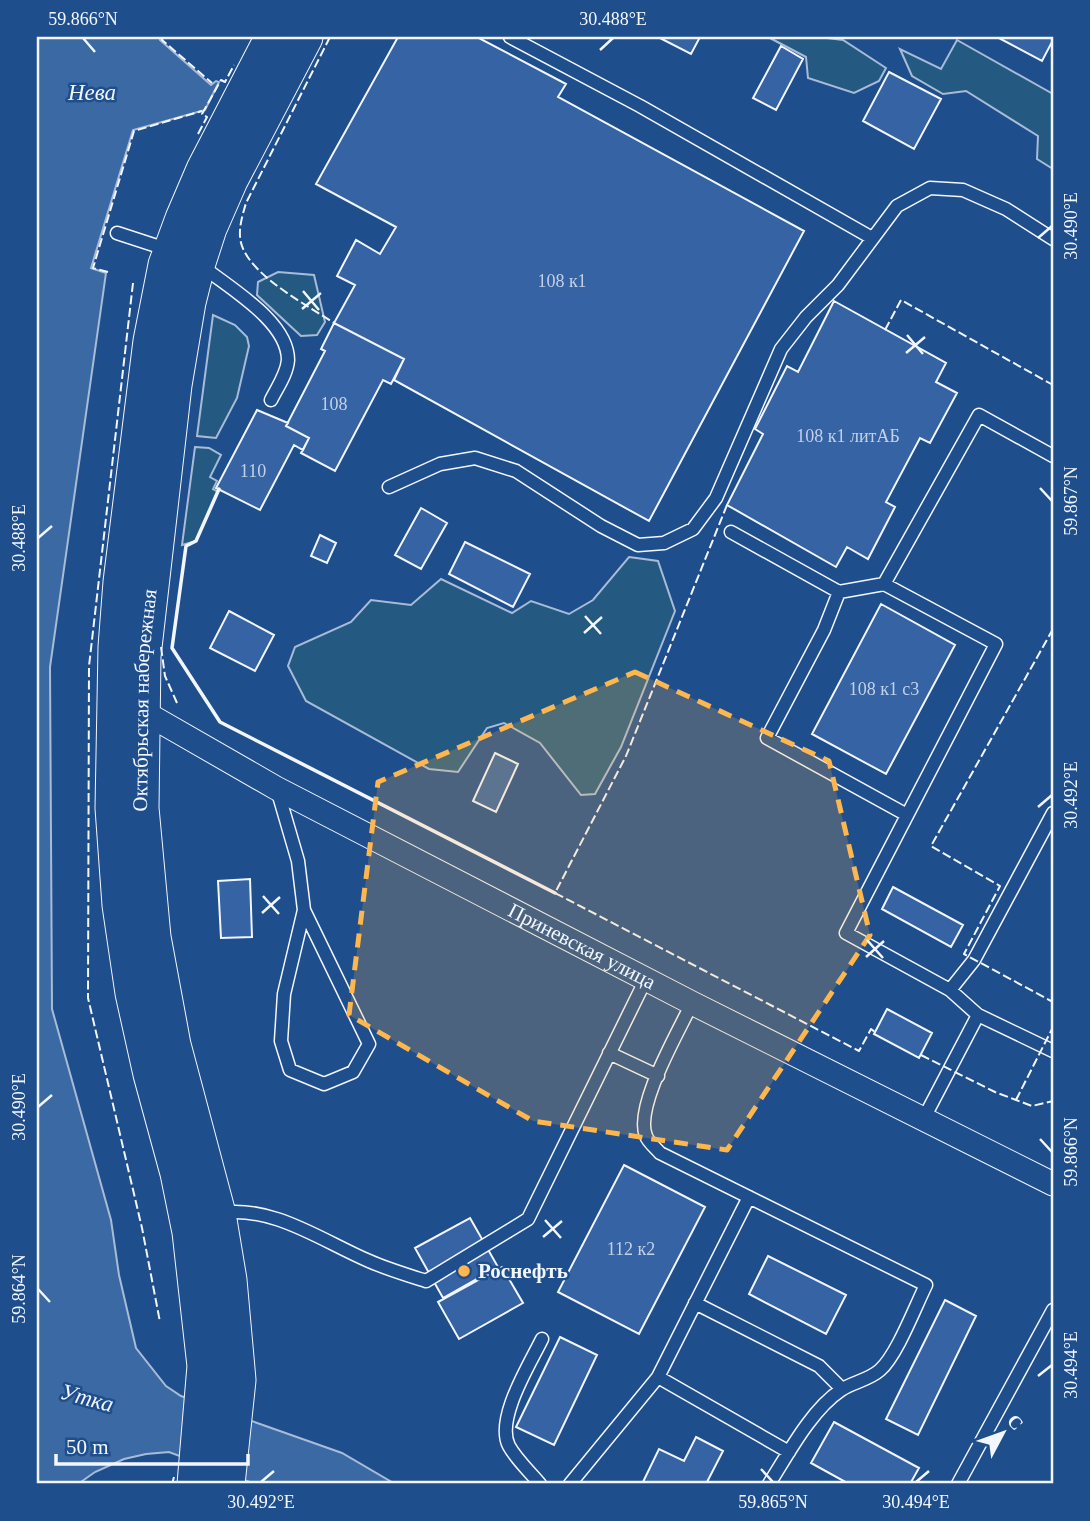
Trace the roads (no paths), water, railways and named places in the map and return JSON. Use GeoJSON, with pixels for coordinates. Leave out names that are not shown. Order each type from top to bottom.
{"type":"FeatureCollection","features":[{"type":"Feature","properties":{"kind":"main road","name":"Октябрьская набережная"},"geometry":{"type":"LineString","coordinates":[[222,1373],[179,1173],[152,1074],[134,993],[121,905],[114,808],[129,710],[142,656],[173,385],[185,314],[184,257],[205,170],[278,38]]}},
{"type":"Feature","properties":{"kind":"main road","name":"Октябрьская набережная"},"geometry":{"type":"LineString","coordinates":[[129,710],[152,937],[172,1045],[217,1214],[228,1280],[222,1373]]}},
{"type":"Feature","properties":{"kind":"main road"},"geometry":{"type":"LineString","coordinates":[[196,1484],[222,1373]]}},
{"type":"Feature","properties":{"kind":"main road"},"geometry":{"type":"LineString","coordinates":[[222,1373],[226,1484]]}},
{"type":"Feature","properties":{"kind":"street","name":"Приневская улица"},"geometry":{"type":"LineString","coordinates":[[129,710],[692,1003],[1053,1184]]}},
{"type":"Feature","properties":{"kind":"lane"},"geometry":{"type":"LineString","coordinates":[[510,37],[640,106],[872,238]]}},
{"type":"Feature","properties":{"kind":"lane"},"geometry":{"type":"LineString","coordinates":[[389,486],[440,464],[475,458],[516,471],[601,526],[638,545],[664,543],[693,529],[716,498],[782,349],[806,317],[838,285],[897,206],[930,188],[963,190],[1006,209],[1053,239]]}},
{"type":"Feature","properties":{"kind":"lane"},"geometry":{"type":"LineString","coordinates":[[117,233],[184,257],[261,312],[280,335],[288,358],[286,370],[271,400]]}},
{"type":"Feature","properties":{"kind":"lane"},"geometry":{"type":"LineString","coordinates":[[884,584],[979,415],[1053,456]]}},
{"type":"Feature","properties":{"kind":"lane"},"geometry":{"type":"LineString","coordinates":[[731,532],[839,593],[884,584],[996,644],[846,933],[950,989],[978,1015],[1053,1051]]}},
{"type":"Feature","properties":{"kind":"lane"},"geometry":{"type":"LineString","coordinates":[[839,593],[824,630],[767,737],[907,815]]}},
{"type":"Feature","properties":{"kind":"lane"},"geometry":{"type":"LineString","coordinates":[[276,788],[298,861],[304,909],[369,1044],[353,1072],[324,1084],[290,1070],[281,1041],[284,994],[304,909]]}},
{"type":"Feature","properties":{"kind":"lane"},"geometry":{"type":"LineString","coordinates":[[950,989],[974,960],[1053,813]]}},
{"type":"Feature","properties":{"kind":"lane"},"geometry":{"type":"LineString","coordinates":[[217,1214],[237,1210],[281,1219],[371,1262],[426,1282],[528,1219],[646,979]]}},
{"type":"Feature","properties":{"kind":"lane"},"geometry":{"type":"LineString","coordinates":[[692,1003],[646,1101],[643,1119],[646,1137],[660,1153],[926,1285],[892,1354],[880,1370],[862,1382],[842,1389],[821,1408],[769,1484]]}},
{"type":"Feature","properties":{"kind":"lane"},"geometry":{"type":"LineString","coordinates":[[924,1118],[978,1015]]}},
{"type":"Feature","properties":{"kind":"lane"},"geometry":{"type":"LineString","coordinates":[[609,1053],[658,1076]]}},
{"type":"Feature","properties":{"kind":"lane"},"geometry":{"type":"LineString","coordinates":[[570,1484],[658,1377],[749,1197]]}},
{"type":"Feature","properties":{"kind":"lane"},"geometry":{"type":"LineString","coordinates":[[695,1303],[819,1366],[842,1389]]}},
{"type":"Feature","properties":{"kind":"lane"},"geometry":{"type":"LineString","coordinates":[[958,1484],[1053,1310]]}},
{"type":"Feature","properties":{"kind":"lane"},"geometry":{"type":"LineString","coordinates":[[540,1484],[508,1445],[505,1427],[509,1409],[542,1339]]}},
{"type":"Feature","properties":{"kind":"lane"},"geometry":{"type":"LineString","coordinates":[[658,1377],[789,1452]]}},
{"type":"Feature","properties":{"kind":"water","name":"Нева"},"geometry":{"type":"Polygon","coordinates":[[[37,37],[160,37],[160,40],[211,85],[219,82],[205,110],[133,130],[91,268],[106,273],[50,667],[52,1009],[111,1220],[119,1275],[136,1348],[166,1386],[181,1396],[342,1453],[395,1484],[255,1484],[169,1452],[124,1459],[95,1472],[78,1484],[37,1484],[37,37]]]}},
{"type":"Feature","properties":{"kind":"place","name":"Роснефть"},"geometry":{"type":"Point","coordinates":[464,1271]}},
{"type":"Feature","properties":{"kind":"water label","name":"Утка"},"geometry":{"type":"Point","coordinates":[87,1398]}}]}
